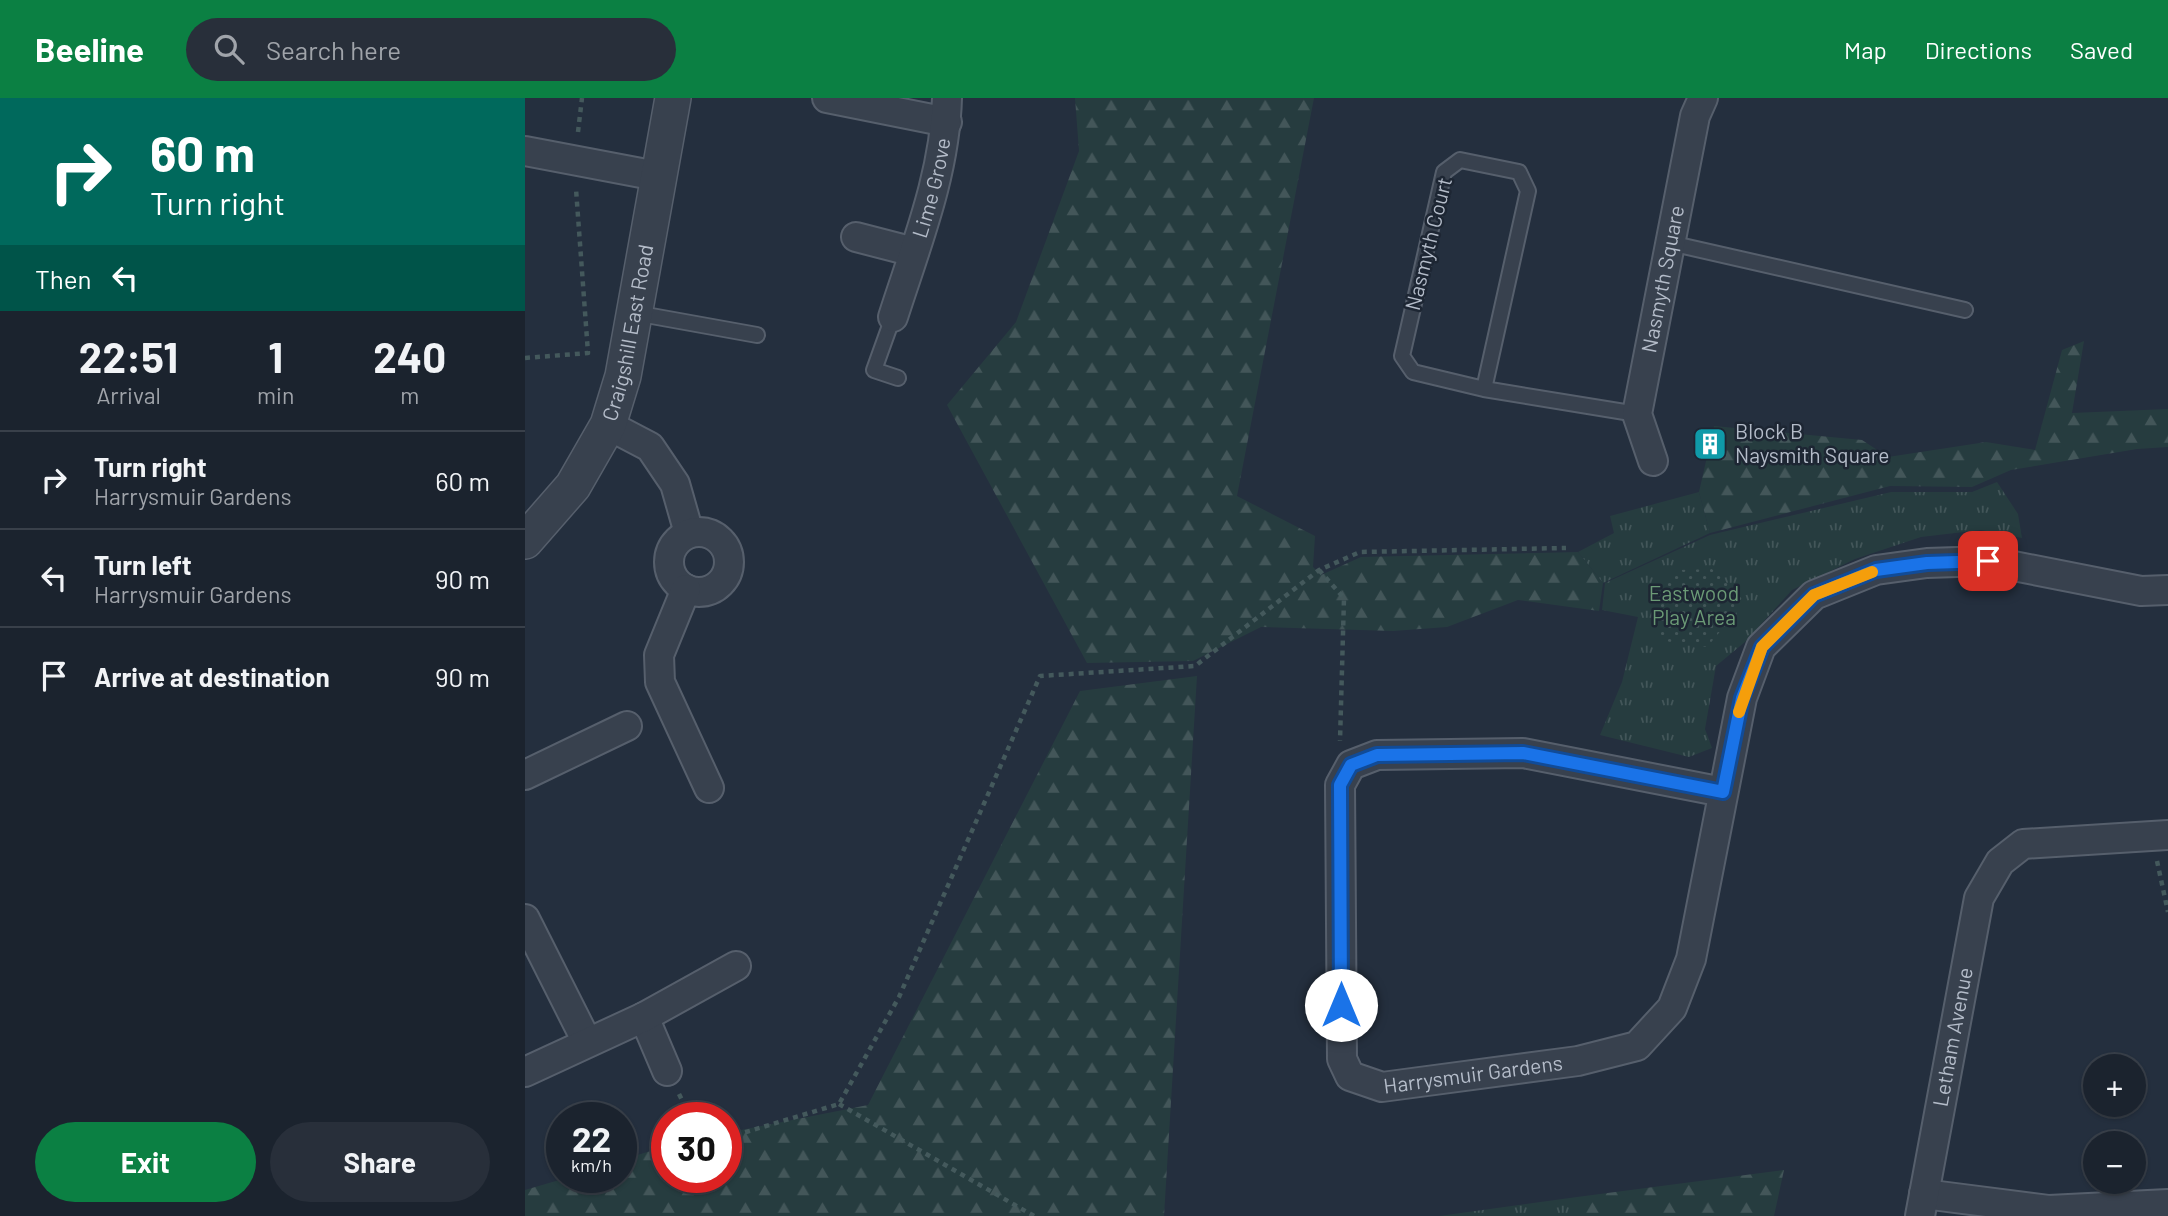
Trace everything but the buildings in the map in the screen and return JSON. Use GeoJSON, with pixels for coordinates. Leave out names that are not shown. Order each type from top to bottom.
{"type":"FeatureCollection","features":[{"type":"Feature","properties":{"kind":"street","name":"Craigshill East Road"},"geometry":{"type":"LineString","coordinates":[[525,541],[573,486],[608,425],[623,376],[673,98]]}},
{"type":"Feature","properties":{"kind":"street","name":"Lime Grove"},"geometry":{"type":"LineString","coordinates":[[827,98],[947,110],[933,195],[893,317]]}},
{"type":"Feature","properties":{"kind":"street","name":"Nasmyth Square"},"geometry":{"type":"LineString","coordinates":[[1653,461],[1637,414],[1695,117],[1703,98]]}},
{"type":"Feature","properties":{"kind":"street"},"geometry":{"type":"LineString","coordinates":[[525,151],[657,176]]}},
{"type":"Feature","properties":{"kind":"street","name":"Lime Grove"},"geometry":{"type":"LineString","coordinates":[[856,237],[914,252]]}},
{"type":"Feature","properties":{"kind":"street"},"geometry":{"type":"LineString","coordinates":[[608,425],[650,447],[675,484],[689,533]]}},
{"type":"Feature","properties":{"kind":"street"},"geometry":{"type":"LineString","coordinates":[[706,532],[716,537],[726,548],[730,563],[724,580],[715,588],[701,592],[686,589],[672,576],[669,562],[675,543],[689,533],[706,532]]}},
{"type":"Feature","properties":{"kind":"street","name":"Harrysmuir Gardens"},"geometry":{"type":"LineString","coordinates":[[1351,765],[1340,785],[1342,1059],[1350,1076],[1382,1087],[1578,1061],[1637,1046],[1672,1008],[1691,960],[1742,698],[1762,647],[1814,595],[1876,570],[1927,563],[1988,561],[2141,591],[2168,590]]}},
{"type":"Feature","properties":{"kind":"street"},"geometry":{"type":"LineString","coordinates":[[686,589],[659,655],[660,682],[709,788]]}},
{"type":"Feature","properties":{"kind":"street"},"geometry":{"type":"LineString","coordinates":[[527,770],[627,726]]}},
{"type":"Feature","properties":{"kind":"street"},"geometry":{"type":"LineString","coordinates":[[1351,765],[1377,755],[1523,753],[1723,792]]}},
{"type":"Feature","properties":{"kind":"street","name":"Letham Avenue"},"geometry":{"type":"LineString","coordinates":[[1922,1205],[1979,898],[2000,862],[2023,844],[2160,836]]}},
{"type":"Feature","properties":{"kind":"street"},"geometry":{"type":"LineString","coordinates":[[525,919],[587,1042]]}},
{"type":"Feature","properties":{"kind":"street"},"geometry":{"type":"LineString","coordinates":[[525,1072],[644,1017],[736,966]]}},
{"type":"Feature","properties":{"kind":"street"},"geometry":{"type":"LineString","coordinates":[[644,1017],[667,1071]]}},
{"type":"Feature","properties":{"kind":"street"},"geometry":{"type":"LineString","coordinates":[[1922,1205],[2049,1210],[2168,1204]]}},
{"type":"Feature","properties":{"kind":"lane","name":"Nasmyth Court"},"geometry":{"type":"LineString","coordinates":[[1484,389],[1528,191],[1519,173],[1460,160],[1444,172],[1402,356],[1413,372],[1484,389],[1637,414]]}},
{"type":"Feature","properties":{"kind":"lane"},"geometry":{"type":"LineString","coordinates":[[1670,243],[1965,310]]}},
{"type":"Feature","properties":{"kind":"lane"},"geometry":{"type":"LineString","coordinates":[[635,313],[757,334]]}},
{"type":"Feature","properties":{"kind":"lane"},"geometry":{"type":"LineString","coordinates":[[893,317],[874,370],[898,378]]}},
{"type":"Feature","properties":{"kind":"path"},"geometry":{"type":"LineString","coordinates":[[525,358],[588,353],[574,160],[582,98]]}},
{"type":"Feature","properties":{"kind":"path"},"geometry":{"type":"LineString","coordinates":[[742,1133],[839,1104],[899,997],[1039,676],[1195,666],[1319,570],[1360,552],[1566,548]]}},
{"type":"Feature","properties":{"kind":"path"},"geometry":{"type":"LineString","coordinates":[[1319,570],[1344,598],[1338,736],[1351,765]]}},
{"type":"Feature","properties":{"kind":"path"},"geometry":{"type":"LineString","coordinates":[[2160,836],[2168,912]]}},
{"type":"Feature","properties":{"kind":"path"},"geometry":{"type":"LineString","coordinates":[[839,1104],[1034,1216]]}},
{"type":"Feature","properties":{"kind":"green space"},"geometry":{"type":"Polygon","coordinates":[[[1075,98],[1314,98],[1237,496],[1315,536],[1313,567],[1321,575],[1361,557],[1578,552],[1603,583],[1599,611],[1518,600],[1447,627],[1393,631],[1261,627],[1193,661],[1087,663],[947,405],[1016,322],[1079,151],[1075,98]]]}},
{"type":"Feature","properties":{"kind":"green space"},"geometry":{"type":"Polygon","coordinates":[[[2084,341],[2072,413],[2168,409],[2168,447],[2137,449],[2011,470],[1972,487],[1890,486],[1710,533],[1699,492],[1714,426],[1862,440],[1888,457],[1986,442],[2035,450],[2062,350],[2084,341]]]}},
{"type":"Feature","properties":{"kind":"green space"},"geometry":{"type":"Polygon","coordinates":[[[1997,482],[2018,514],[2022,538],[1981,530],[1921,537],[1855,559],[1792,590],[1745,642],[1716,666],[1705,729],[1712,748],[1689,757],[1600,735],[1622,682],[1638,617],[1602,610],[1605,583],[1710,535],[1891,492],[1972,492],[1997,482]]]}},
{"type":"Feature","properties":{"kind":"green space"},"geometry":{"type":"Polygon","coordinates":[[[1699,492],[1710,533],[1603,583],[1578,552],[1614,533],[1610,516],[1699,492]]]}},
{"type":"Feature","properties":{"kind":"green space","name":"Eastwood Play Area"},"geometry":{"type":"Polygon","coordinates":[[[1712,569],[1746,601],[1707,647],[1657,640],[1657,593],[1677,570],[1712,569]]]}},
{"type":"Feature","properties":{"kind":"green space"},"geometry":{"type":"Polygon","coordinates":[[[1197,676],[1164,1216],[525,1216],[525,1190],[546,1184],[546,1193],[637,1193],[637,1155],[651,1151],[651,1193],[742,1193],[742,1130],[868,1105],[1080,691],[1197,676]]]}},
{"type":"Feature","properties":{"kind":"green space"},"geometry":{"type":"Polygon","coordinates":[[[1784,1170],[1774,1216],[1577,1216],[1577,1197],[1784,1170]]]}},
{"type":"Feature","properties":{"kind":"green space"},"geometry":{"type":"Polygon","coordinates":[[[1577,1197],[1577,1216],[1439,1216],[1577,1197]]]}},
{"type":"Feature","properties":{"kind":"slow traffic"},"geometry":{"type":"LineString","coordinates":[[1739,712],[1762,647],[1814,595],[1872,572]]}},
{"type":"Feature","properties":{"kind":"place","name":"Block B Naysmith Square"},"geometry":{"type":"Point","coordinates":[1710,444]}},
{"type":"Feature","properties":{"kind":"route"},"geometry":{"type":"LineString","coordinates":[[1341,1005],[1340,785],[1351,765],[1377,755],[1523,753],[1723,792],[1742,698],[1762,647],[1814,595],[1876,570],[1927,563],[1988,561]]}}]}
